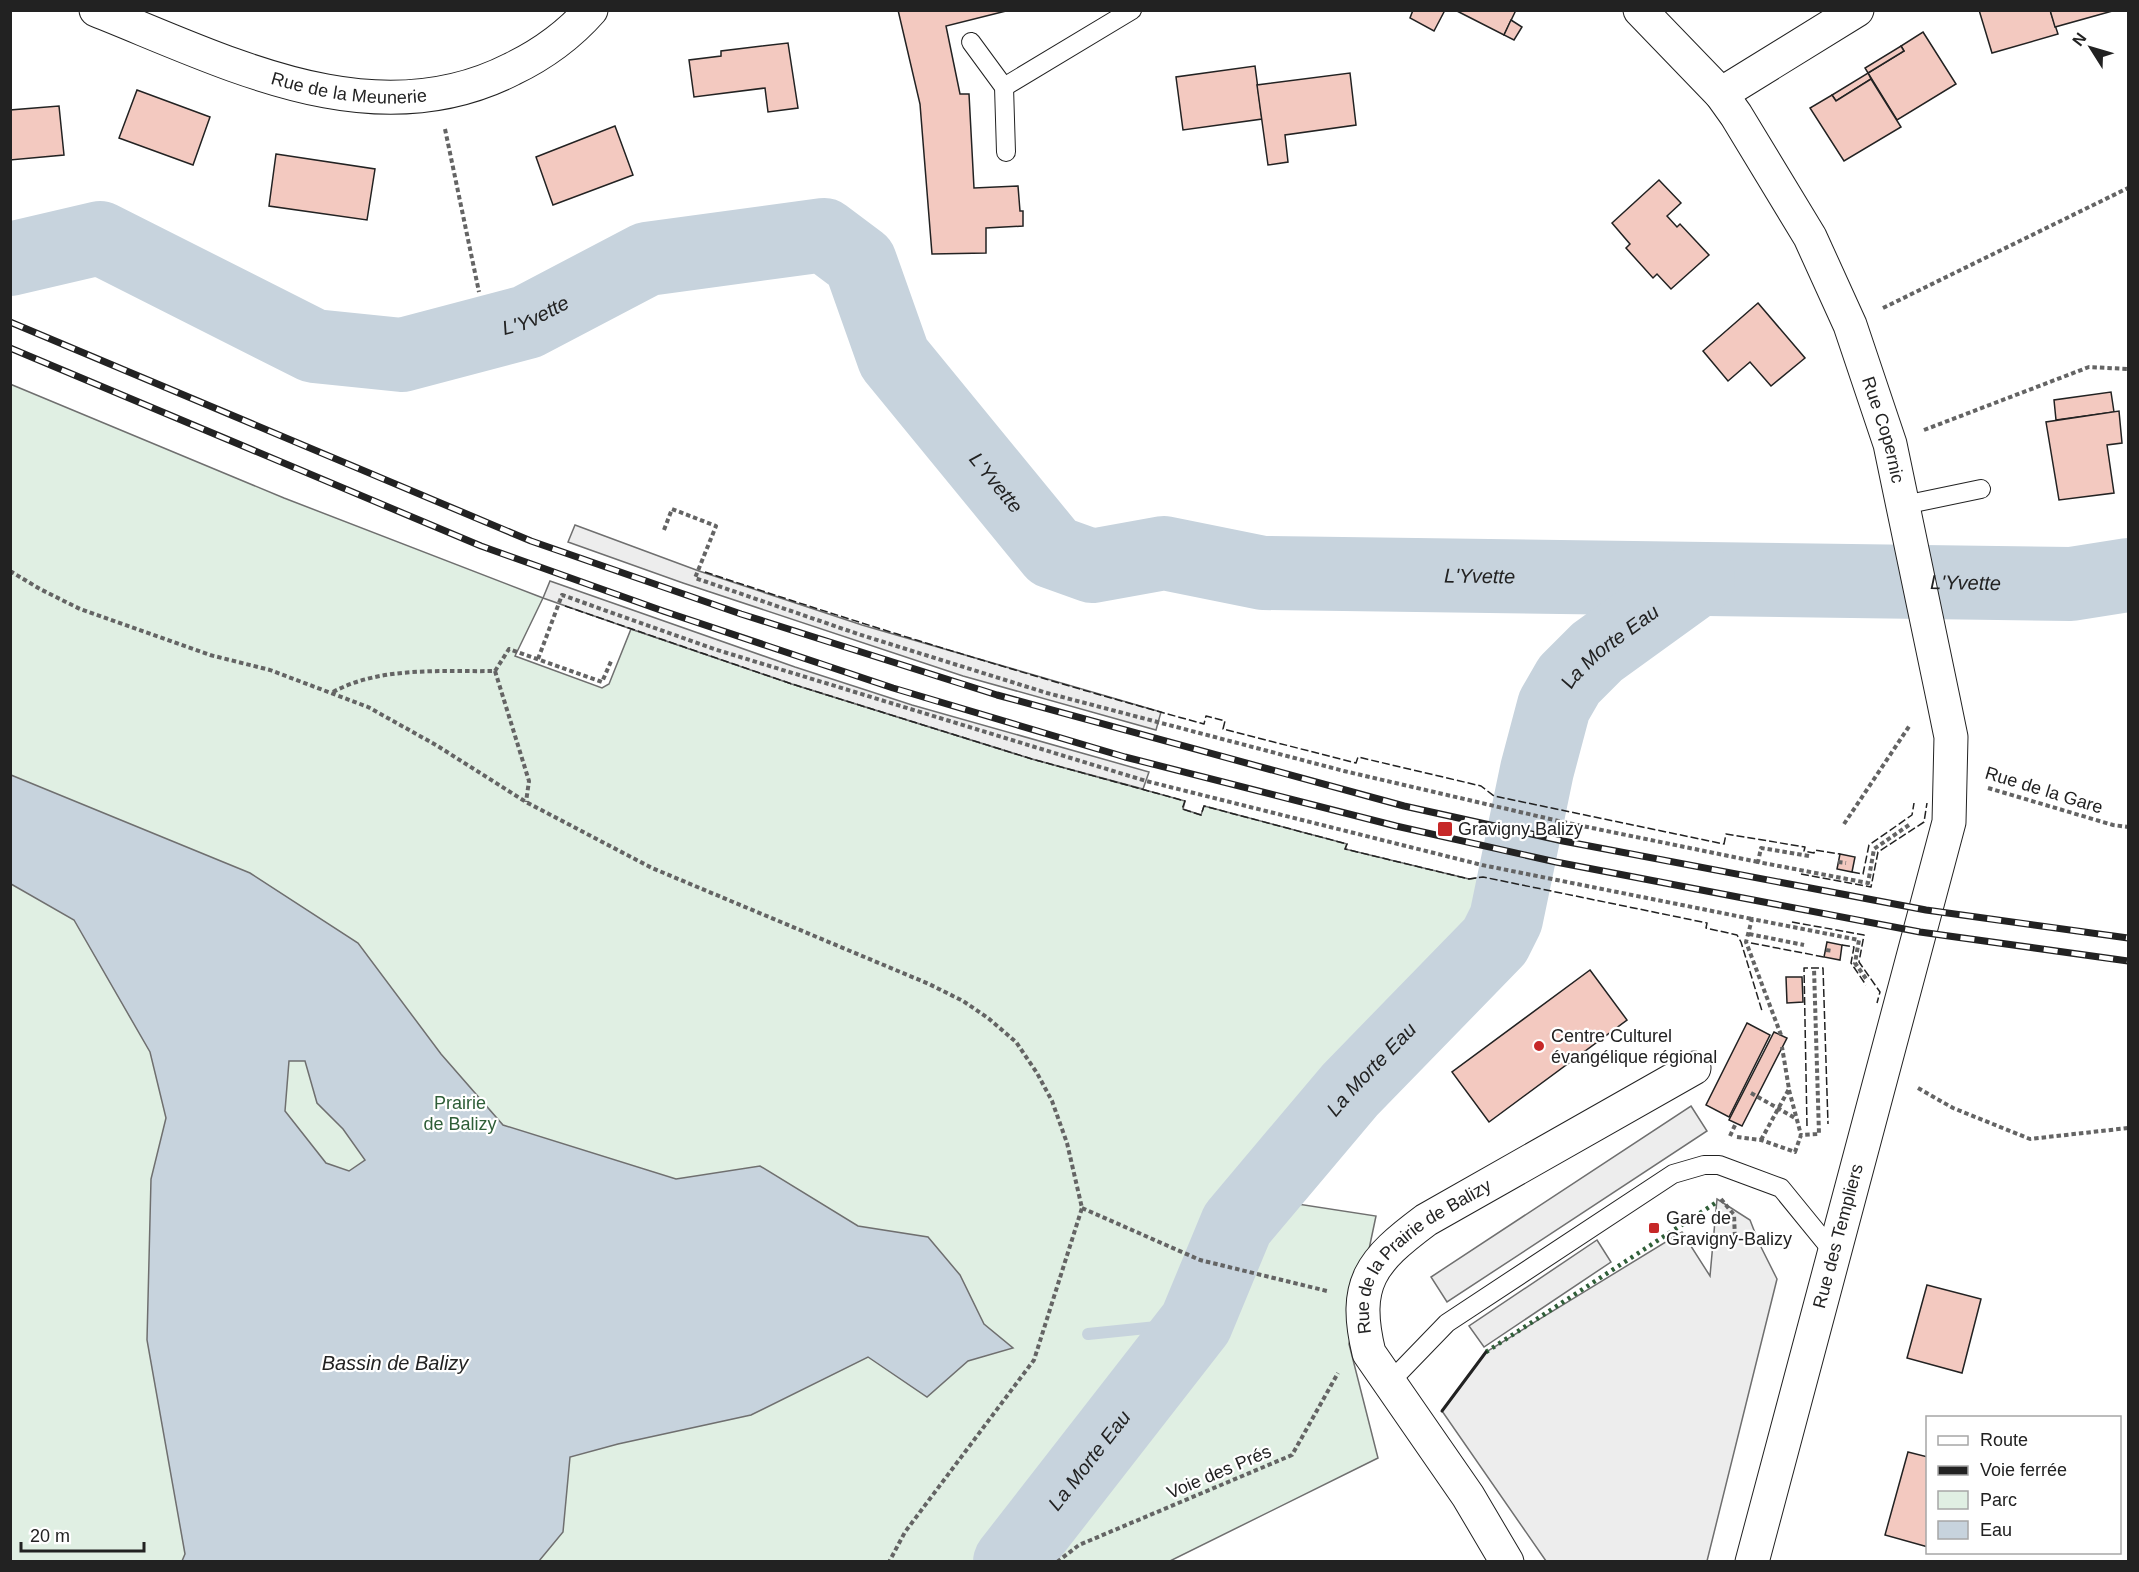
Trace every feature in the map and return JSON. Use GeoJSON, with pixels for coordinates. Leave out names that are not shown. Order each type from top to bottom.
{"type":"FeatureCollection","features":[{"type":"Feature","properties":{"kind":"street","name":"Rue de la Meunerie"},"geometry":{"type":"LineString","coordinates":[[96,10],[262,76],[328,92],[382,99],[438,96],[485,83],[541,55],[591,10]]}},
{"type":"Feature","properties":{"kind":"street","name":"Rue Copernic"},"geometry":{"type":"LineString","coordinates":[[1640,10],[1721,94],[1761,154],[1810,237],[1850,325],[1890,444],[1951,737],[1952,776],[1949,822],[1926,910]]}},
{"type":"Feature","properties":{"kind":"street"},"geometry":{"type":"LineString","coordinates":[[1721,94],[1857,10]]}},
{"type":"Feature","properties":{"kind":"street","name":"Rue des Templiers"},"geometry":{"type":"LineString","coordinates":[[1752,1562],[1926,910]]}},
{"type":"Feature","properties":{"kind":"street","name":"Rue de la Prairie de Balizy"},"geometry":{"type":"LineString","coordinates":[[1507,1562],[1468,1496],[1388,1384],[1369,1353],[1362,1313],[1367,1280],[1377,1263],[1397,1242],[1426,1220],[1694,1068]]}},
{"type":"Feature","properties":{"kind":"lane"},"geometry":{"type":"LineString","coordinates":[[1005,87],[1132,10]]}},
{"type":"Feature","properties":{"kind":"lane"},"geometry":{"type":"LineString","coordinates":[[971,42],[1005,87],[1006,153]]}},
{"type":"Feature","properties":{"kind":"lane"},"geometry":{"type":"LineString","coordinates":[[1906,513],[1981,489]]}},
{"type":"Feature","properties":{"kind":"lane"},"geometry":{"type":"LineString","coordinates":[[1388,1384],[1447,1323],[1672,1174],[1704,1165],[1719,1166],[1780,1188],[1834,1253]]}},
{"type":"Feature","properties":{"kind":"path"},"geometry":{"type":"LineString","coordinates":[[438,96],[479,292]]}},
{"type":"Feature","properties":{"kind":"path"},"geometry":{"type":"LineString","coordinates":[[1850,325],[2128,188]]}},
{"type":"Feature","properties":{"kind":"path"},"geometry":{"type":"LineString","coordinates":[[1890,444],[2090,367],[2128,369]]}},
{"type":"Feature","properties":{"kind":"path"},"geometry":{"type":"LineString","coordinates":[[664,530],[672,509],[716,526],[696,578],[858,634],[1047,693],[1355,774],[1563,822],[1868,883],[1874,849],[1918,819]]}},
{"type":"Feature","properties":{"kind":"path"},"geometry":{"type":"LineString","coordinates":[[10,571],[80,609],[200,651],[270,670],[332,692],[378,712],[526,802],[652,868],[929,984],[963,1001],[988,1018],[1016,1042],[1052,1101],[1067,1143],[1082,1208],[1034,1360],[904,1532],[889,1562]]}},
{"type":"Feature","properties":{"kind":"path"},"geometry":{"type":"LineString","coordinates":[[538,659],[562,595],[714,649],[1146,781],[1482,865],[1859,940],[1855,963],[1868,981]]}},
{"type":"Feature","properties":{"kind":"path"},"geometry":{"type":"LineString","coordinates":[[526,802],[529,781],[495,671],[509,649],[602,682],[612,659]]}},
{"type":"Feature","properties":{"kind":"path"},"geometry":{"type":"LineString","coordinates":[[332,692],[351,682],[393,674],[495,671]]}},
{"type":"Feature","properties":{"kind":"path"},"geometry":{"type":"LineString","coordinates":[[1844,824],[1904,730]]}},
{"type":"Feature","properties":{"kind":"path","name":"Rue de la Gare"},"geometry":{"type":"LineString","coordinates":[[1952,776],[2024,800],[2128,827]]}},
{"type":"Feature","properties":{"kind":"path"},"geometry":{"type":"LineString","coordinates":[[1758,862],[1761,848],[1809,856]]}},
{"type":"Feature","properties":{"kind":"path"},"geometry":{"type":"LineString","coordinates":[[1838,862],[1846,863]]}},
{"type":"Feature","properties":{"kind":"path"},"geometry":{"type":"LineString","coordinates":[[1752,919],[1746,942],[1781,1035]]}},
{"type":"Feature","properties":{"kind":"path"},"geometry":{"type":"LineString","coordinates":[[1749,934],[1804,945]]}},
{"type":"Feature","properties":{"kind":"path"},"geometry":{"type":"LineString","coordinates":[[1826,950],[1833,951]]}},
{"type":"Feature","properties":{"kind":"path"},"geometry":{"type":"LineString","coordinates":[[1801,1135],[1820,1134],[1814,968]]}},
{"type":"Feature","properties":{"kind":"path"},"geometry":{"type":"LineString","coordinates":[[1736,1123],[1730,1136],[1761,1140],[1795,1152],[1801,1135],[1795,1118],[1782,1047]]}},
{"type":"Feature","properties":{"kind":"path"},"geometry":{"type":"LineString","coordinates":[[1880,1078],[1913,1085],[1953,1108],[2030,1139],[2128,1128]]}},
{"type":"Feature","properties":{"kind":"path"},"geometry":{"type":"LineString","coordinates":[[1761,1140],[1789,1089]]}},
{"type":"Feature","properties":{"kind":"path"},"geometry":{"type":"LineString","coordinates":[[1751,1093],[1795,1118]]}},
{"type":"Feature","properties":{"kind":"path"},"geometry":{"type":"LineString","coordinates":[[1716,1193],[1734,1215],[1735,1239]]}},
{"type":"Feature","properties":{"kind":"path"},"geometry":{"type":"LineString","coordinates":[[1082,1208],[1200,1260],[1362,1313]]}},
{"type":"Feature","properties":{"kind":"path","name":"Voie des Prés"},"geometry":{"type":"LineString","coordinates":[[1057,1562],[1078,1545],[1292,1455],[1310,1428],[1362,1313]]}},
{"type":"Feature","properties":{"kind":"green space","name":"Prairie de Balizy"},"geometry":{"type":"Polygon","coordinates":[[[10,384],[284,498],[543,598],[515,656],[602,688],[609,684],[631,629],[792,684],[1032,759],[1185,801],[1183,809],[1201,815],[1204,806],[1347,844],[1345,849],[1469,879],[1483,877],[1498,881],[1484,927],[1299,1112],[1232,1194],[1376,1216],[1349,1344],[1378,1458],[1170,1561],[11,1561],[10,384]]]}},
{"type":"Feature","properties":{"kind":"shaded area"},"geometry":{"type":"Polygon","coordinates":[[[575,525],[699,571],[862,625],[1161,712],[1156,730],[963,676],[683,583],[568,542],[575,525]]]}},
{"type":"Feature","properties":{"kind":"shaded area"},"geometry":{"type":"Polygon","coordinates":[[[550,581],[795,667],[912,705],[1149,772],[1143,789],[1032,759],[792,684],[543,598],[550,581]]]}},
{"type":"Feature","properties":{"kind":"shaded area"},"geometry":{"type":"Polygon","coordinates":[[[1691,1106],[1707,1131],[1447,1302],[1431,1277],[1691,1106]]]}},
{"type":"Feature","properties":{"kind":"shaded area"},"geometry":{"type":"Polygon","coordinates":[[[1717,1199],[1750,1220],[1777,1279],[1707,1561],[1546,1561],[1442,1411],[1486,1352],[1682,1232],[1710,1276],[1717,1199]]]}},
{"type":"Feature","properties":{"kind":"shaded area"},"geometry":{"type":"Polygon","coordinates":[[[1597,1240],[1611,1262],[1484,1347],[1469,1326],[1597,1240]]]}},
{"type":"Feature","properties":{"kind":"water","name":"Bassin de Balizy"},"geometry":{"type":"Polygon","coordinates":[[[11,775],[250,873],[358,943],[441,1054],[503,1125],[676,1179],[760,1166],[858,1226],[928,1237],[960,1275],[984,1324],[1013,1348],[968,1361],[927,1397],[868,1357],[751,1415],[618,1444],[570,1457],[563,1532],[539,1561],[182,1561],[185,1554],[147,1340],[151,1179],[166,1118],[150,1052],[74,920],[11,884],[11,775]],[[289,1061],[285,1111],[326,1163],[349,1171],[365,1160],[343,1129],[317,1103],[305,1061],[289,1061]]]}},
{"type":"Feature","properties":{"kind":"building"},"geometry":{"type":"Polygon","coordinates":[[[898,10],[1010,10],[946,26],[960,94],[969,94],[974,188],[1018,186],[1020,211],[1023,211],[1023,226],[986,228],[986,253],[932,254],[920,104],[898,10]]]}},
{"type":"Feature","properties":{"kind":"building"},"geometry":{"type":"Polygon","coordinates":[[[1413,10],[1445,10],[1434,31],[1410,18],[1413,10]]]}},
{"type":"Feature","properties":{"kind":"building"},"geometry":{"type":"Polygon","coordinates":[[[1455,10],[1516,10],[1504,35],[1455,10]]]}},
{"type":"Feature","properties":{"kind":"building"},"geometry":{"type":"Polygon","coordinates":[[[1979,10],[2050,10],[2058,34],[1992,53],[1979,10]]]}},
{"type":"Feature","properties":{"kind":"building"},"geometry":{"type":"Polygon","coordinates":[[[2050,10],[2116,10],[2055,27],[2050,10]]]}},
{"type":"Feature","properties":{"kind":"building"},"geometry":{"type":"Polygon","coordinates":[[[1511,20],[1522,27],[1514,40],[1504,35],[1511,20]]]}},
{"type":"Feature","properties":{"kind":"building"},"geometry":{"type":"Polygon","coordinates":[[[1923,32],[1956,84],[1897,120],[1868,73],[1904,51],[1901,46],[1923,32]]]}},
{"type":"Feature","properties":{"kind":"building"},"geometry":{"type":"Polygon","coordinates":[[[788,43],[798,108],[768,112],[765,88],[694,97],[689,60],[721,56],[721,51],[788,43]]]}},
{"type":"Feature","properties":{"kind":"building"},"geometry":{"type":"Polygon","coordinates":[[[1901,46],[1904,51],[1868,73],[1865,68],[1901,46]]]}},
{"type":"Feature","properties":{"kind":"building"},"geometry":{"type":"Polygon","coordinates":[[[1255,66],[1262,119],[1183,130],[1176,77],[1255,66]]]}},
{"type":"Feature","properties":{"kind":"building"},"geometry":{"type":"Polygon","coordinates":[[[1350,73],[1356,125],[1285,135],[1288,162],[1268,165],[1257,85],[1350,73]]]}},
{"type":"Feature","properties":{"kind":"building"},"geometry":{"type":"Polygon","coordinates":[[[1868,73],[1871,79],[1836,101],[1832,95],[1868,73]]]}},
{"type":"Feature","properties":{"kind":"building"},"geometry":{"type":"Polygon","coordinates":[[[1871,79],[1901,127],[1844,161],[1810,108],[1832,95],[1836,101],[1871,79]]]}},
{"type":"Feature","properties":{"kind":"building"},"geometry":{"type":"Polygon","coordinates":[[[137,90],[210,117],[193,165],[119,138],[137,90]]]}},
{"type":"Feature","properties":{"kind":"building"},"geometry":{"type":"Polygon","coordinates":[[[59,106],[64,155],[10,160],[10,110],[59,106]]]}},
{"type":"Feature","properties":{"kind":"building"},"geometry":{"type":"Polygon","coordinates":[[[615,126],[633,175],[553,205],[536,157],[615,126]]]}},
{"type":"Feature","properties":{"kind":"building"},"geometry":{"type":"Polygon","coordinates":[[[276,154],[375,169],[367,220],[269,206],[276,154]]]}},
{"type":"Feature","properties":{"kind":"building"},"geometry":{"type":"Polygon","coordinates":[[[1659,180],[1681,203],[1667,216],[1677,227],[1680,224],[1709,255],[1671,289],[1657,274],[1653,278],[1626,248],[1630,244],[1612,223],[1659,180]]]}},
{"type":"Feature","properties":{"kind":"building"},"geometry":{"type":"Polygon","coordinates":[[[1758,303],[1805,358],[1771,386],[1750,362],[1728,381],[1703,351],[1758,303]]]}},
{"type":"Feature","properties":{"kind":"building"},"geometry":{"type":"Polygon","coordinates":[[[2111,392],[2114,412],[2056,420],[2054,400],[2111,392]]]}},
{"type":"Feature","properties":{"kind":"building"},"geometry":{"type":"Polygon","coordinates":[[[2119,411],[2122,443],[2107,445],[2114,493],[2059,500],[2046,422],[2119,411]]]}},
{"type":"Feature","properties":{"kind":"building"},"geometry":{"type":"Polygon","coordinates":[[[1840,854],[1855,857],[1852,872],[1837,869],[1840,854]]]}},
{"type":"Feature","properties":{"kind":"building"},"geometry":{"type":"Polygon","coordinates":[[[1827,942],[1842,945],[1840,960],[1824,957],[1827,942]]]}},
{"type":"Feature","properties":{"kind":"building","name":"Centre Culturel évangélique régional"},"geometry":{"type":"Polygon","coordinates":[[[1590,970],[1627,1020],[1489,1122],[1452,1072],[1590,970]]]}},
{"type":"Feature","properties":{"kind":"building"},"geometry":{"type":"Polygon","coordinates":[[[1786,977],[1802,977],[1803,1002],[1787,1003],[1786,977]]]}},
{"type":"Feature","properties":{"kind":"building"},"geometry":{"type":"Polygon","coordinates":[[[1747,1023],[1770,1035],[1729,1117],[1706,1105],[1747,1023]]]}},
{"type":"Feature","properties":{"kind":"building"},"geometry":{"type":"Polygon","coordinates":[[[1774,1032],[1787,1038],[1742,1126],[1729,1120],[1774,1032]]]}},
{"type":"Feature","properties":{"kind":"building"},"geometry":{"type":"Polygon","coordinates":[[[1927,1285],[1981,1299],[1962,1373],[1907,1358],[1927,1285]]]}},
{"type":"Feature","properties":{"kind":"building"},"geometry":{"type":"Polygon","coordinates":[[[1908,1452],[1926,1456],[1926,1546],[1885,1535],[1908,1452]]]}},
{"type":"Feature","properties":{"kind":"waterway","name":"L'Yvette"},"geometry":{"type":"LineString","coordinates":[[10,259],[100,238],[314,346],[402,355],[527,322],[647,259],[824,235],[860,262],[894,358],[1053,552],[1092,566],[1164,553],[1263,573],[2071,584],[2128,575]]}},
{"type":"Feature","properties":{"kind":"waterway","name":"La Morte Eau"},"geometry":{"type":"LineString","coordinates":[[1010,1562],[1196,1323],[1237,1224],[1350,1090],[1495,941],[1506,919],[1537,770],[1554,706],[1569,680],[1597,652],[1698,579]]}},
{"type":"Feature","properties":{"kind":"waterway"},"geometry":{"type":"LineString","coordinates":[[1088,1334],[1196,1323]]}},
{"type":"Feature","properties":{"kind":"railway"},"geometry":{"type":"LineString","coordinates":[[10,322],[531,541],[741,614],[997,695],[1404,806],[1563,841],[1926,910],[2128,938]]}},
{"type":"Feature","properties":{"kind":"railway"},"geometry":{"type":"LineString","coordinates":[[10,348],[481,546],[663,611],[893,688],[1125,757],[1396,826],[1556,862],[1920,932],[2128,961]]}},
{"type":"Feature","properties":{"kind":"hedge"},"geometry":{"type":"LineString","coordinates":[[1486,1352],[1717,1202]]}},
{"type":"Feature","properties":{"kind":"fence"},"geometry":{"type":"LineString","coordinates":[[705,572],[1078,689],[1204,724],[1206,716],[1225,721],[1223,729],[1356,763],[1358,757],[1481,786],[1494,796],[1724,844],[1726,834],[1805,847],[1804,851],[1814,853],[1815,850],[1840,854]]}},
{"type":"Feature","properties":{"kind":"fence"},"geometry":{"type":"LineString","coordinates":[[565,606],[792,684],[1032,759],[1185,801],[1182,809],[1201,815],[1204,806],[1347,844],[1345,849],[1469,879],[1483,877],[1707,923],[1706,928],[1737,935],[1762,1011]]}},
{"type":"Feature","properties":{"kind":"fence"},"geometry":{"type":"LineString","coordinates":[[1852,872],[1863,874],[1869,845],[1912,815],[1914,803]]}},
{"type":"Feature","properties":{"kind":"fence"},"geometry":{"type":"LineString","coordinates":[[1801,874],[1871,887],[1878,852],[1924,822],[1927,803]]}},
{"type":"Feature","properties":{"kind":"fence"},"geometry":{"type":"LineString","coordinates":[[1792,922],[1864,935],[1859,962],[1880,992],[1877,1003]]}},
{"type":"Feature","properties":{"kind":"fence"},"geometry":{"type":"LineString","coordinates":[[1751,943],[1824,957]]}},
{"type":"Feature","properties":{"kind":"fence"},"geometry":{"type":"LineString","coordinates":[[1842,945],[1854,947],[1851,963],[1866,985]]}},
{"type":"Feature","properties":{"kind":"fence"},"geometry":{"type":"LineString","coordinates":[[1807,1126],[1804,968],[1823,968],[1828,1124]]}},
{"type":"Feature","properties":{"kind":"wall"},"geometry":{"type":"LineString","coordinates":[[1442,1411],[1486,1352]]}},
{"type":"Feature","properties":{"kind":"place","name":"Gravigny Balizy"},"geometry":{"type":"Point","coordinates":[1445,829]}},
{"type":"Feature","properties":{"kind":"place","name":"Centre Culturel évangélique régional"},"geometry":{"type":"Point","coordinates":[1539,1046]}},
{"type":"Feature","properties":{"kind":"place","name":"Gare de Gravigny-Balizy"},"geometry":{"type":"Point","coordinates":[1654,1228]}}]}
